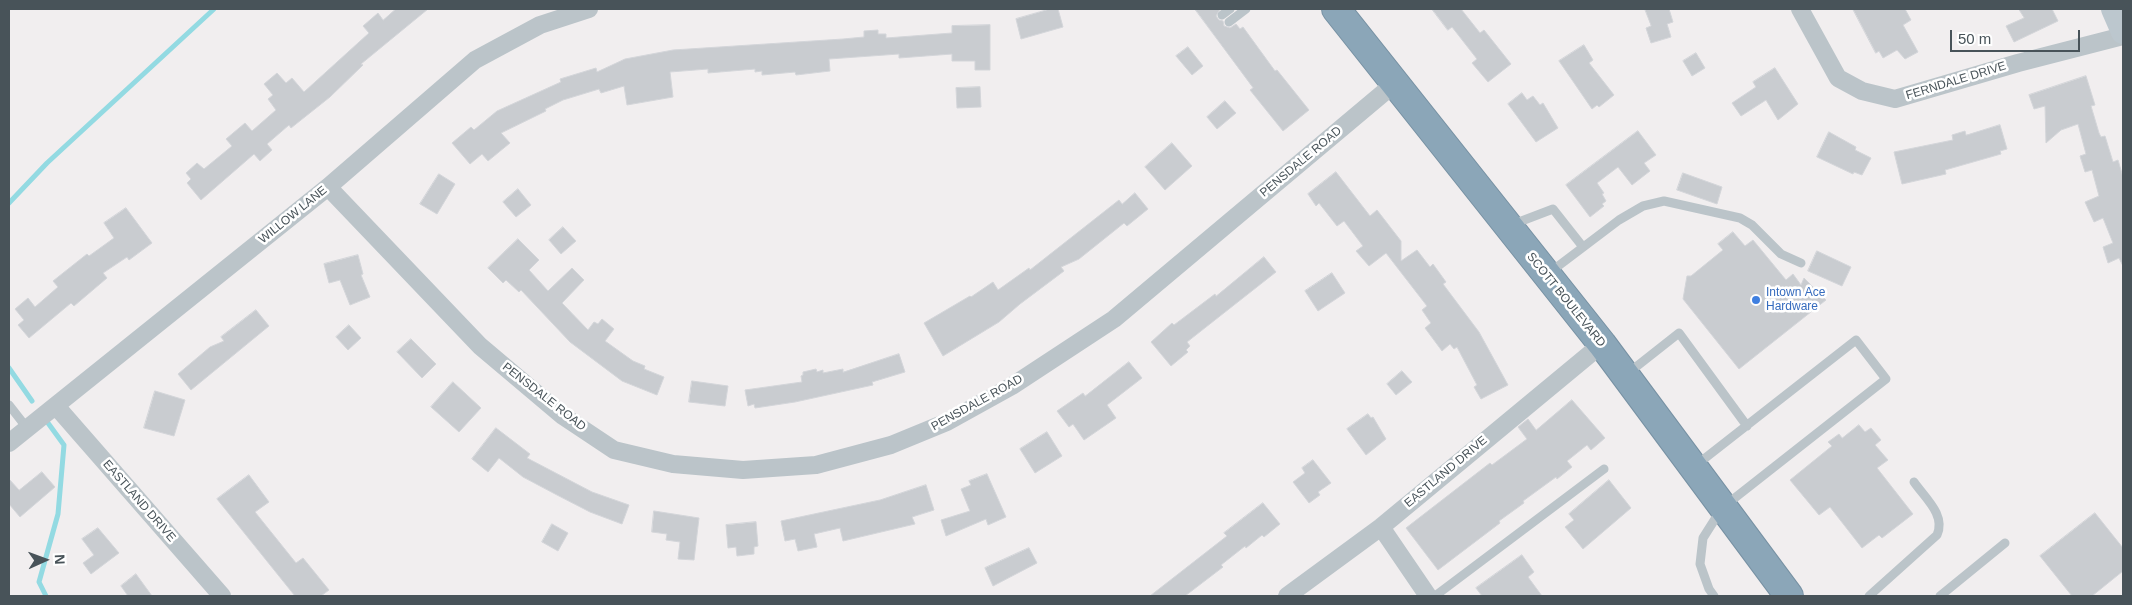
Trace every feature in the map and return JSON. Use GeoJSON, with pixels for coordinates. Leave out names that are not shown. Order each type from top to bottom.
{"type":"FeatureCollection","features":[{"type":"Feature","properties":{"kind":"highway","name":"SCOTT BOULEVARD"},"geometry":{"type":"LineString","coordinates":[[1336,9],[1602,344],[1789,596]]}},
{"type":"Feature","properties":{"kind":"main road"},"geometry":{"type":"LineString","coordinates":[[2113,9],[2123,34]]}},
{"type":"Feature","properties":{"kind":"street","name":"WILLOW LANE"},"geometry":{"type":"LineString","coordinates":[[9,443],[328,187],[475,60],[540,25],[589,9]]}},
{"type":"Feature","properties":{"kind":"street","name":"FERNDALE DRIVE"},"geometry":{"type":"LineString","coordinates":[[1800,9],[1838,78],[1862,91],[1895,99],[2123,34]]}},
{"type":"Feature","properties":{"kind":"street","name":"PENSDALE ROAD"},"geometry":{"type":"LineString","coordinates":[[328,187],[480,346],[563,416],[614,450],[673,464],[744,470],[816,465],[891,445],[947,422],[1012,386],[1114,319],[1394,84]]}},
{"type":"Feature","properties":{"kind":"street","name":"EASTLAND DRIVE"},"geometry":{"type":"LineString","coordinates":[[1287,596],[1381,527],[1602,344]]}},
{"type":"Feature","properties":{"kind":"street","name":"EASTLAND DRIVE"},"geometry":{"type":"LineString","coordinates":[[56,406],[222,596]]}},
{"type":"Feature","properties":{"kind":"street"},"geometry":{"type":"LineString","coordinates":[[1381,527],[1428,596]]}},
{"type":"Feature","properties":{"kind":"lane"},"geometry":{"type":"LineString","coordinates":[[1230,9],[1225,19],[1246,9]]}},
{"type":"Feature","properties":{"kind":"lane"},"geometry":{"type":"LineString","coordinates":[[1546,274],[1619,220],[1643,206],[1664,201],[1740,218],[1752,225],[1781,254],[1801,263]]}},
{"type":"Feature","properties":{"kind":"lane"},"geometry":{"type":"LineString","coordinates":[[1508,226],[1553,209],[1583,247]]}},
{"type":"Feature","properties":{"kind":"lane"},"geometry":{"type":"LineString","coordinates":[[1625,376],[1679,333],[1747,426]]}},
{"type":"Feature","properties":{"kind":"lane"},"geometry":{"type":"LineString","coordinates":[[1693,467],[1856,340],[1886,378],[1722,508],[1703,538],[1700,564],[1708,589],[1714,596]]}},
{"type":"Feature","properties":{"kind":"lane"},"geometry":{"type":"LineString","coordinates":[[9,405],[27,428]]}},
{"type":"Feature","properties":{"kind":"lane"},"geometry":{"type":"LineString","coordinates":[[1435,596],[1604,469]]}},
{"type":"Feature","properties":{"kind":"lane"},"geometry":{"type":"LineString","coordinates":[[1869,596],[1937,536],[1941,526],[1939,517],[1914,482]]}},
{"type":"Feature","properties":{"kind":"lane"},"geometry":{"type":"LineString","coordinates":[[1940,596],[2005,543]]}},
{"type":"Feature","properties":{"kind":"building"},"geometry":{"type":"Polygon","coordinates":[[[396,9],[428,9],[361,64],[363,65],[330,97],[291,128],[289,125],[267,144],[272,150],[260,161],[254,154],[201,200],[187,183],[191,179],[186,173],[197,163],[204,169],[232,146],[226,139],[245,123],[252,131],[276,110],[268,99],[273,95],[264,84],[277,73],[286,83],[292,78],[304,92],[369,33],[363,26],[378,13],[383,20],[396,9]]]}},
{"type":"Feature","properties":{"kind":"building"},"geometry":{"type":"Polygon","coordinates":[[[1050,9],[1058,9],[1063,27],[1021,39],[1016,19],[1050,9]]]}},
{"type":"Feature","properties":{"kind":"building"},"geometry":{"type":"Polygon","coordinates":[[[1195,9],[1220,9],[1216,16],[1219,20],[1223,21],[1224,26],[1230,28],[1236,24],[1240,29],[1243,27],[1275,71],[1277,70],[1309,110],[1283,131],[1250,90],[1253,88],[1195,9]]]}},
{"type":"Feature","properties":{"kind":"building"},"geometry":{"type":"Polygon","coordinates":[[[1432,9],[1461,9],[1480,33],[1484,30],[1511,64],[1488,82],[1472,63],[1477,59],[1452,27],[1448,30],[1432,9]]]}},
{"type":"Feature","properties":{"kind":"building"},"geometry":{"type":"Polygon","coordinates":[[[1645,9],[1669,9],[1673,22],[1667,24],[1671,37],[1651,43],[1646,28],[1651,26],[1645,9]]]}},
{"type":"Feature","properties":{"kind":"building"},"geometry":{"type":"Polygon","coordinates":[[[1853,9],[1905,9],[1911,20],[1903,25],[1918,52],[1905,59],[1897,50],[1883,58],[1879,51],[1876,53],[1853,9]]]}},
{"type":"Feature","properties":{"kind":"building"},"geometry":{"type":"Polygon","coordinates":[[[2019,9],[2052,9],[2058,21],[2014,42],[2006,26],[2024,18],[2019,9]]]}},
{"type":"Feature","properties":{"kind":"building"},"geometry":{"type":"Polygon","coordinates":[[[990,25],[990,70],[975,70],[975,61],[952,61],[952,54],[899,58],[899,54],[829,59],[830,71],[796,75],[795,72],[762,75],[762,71],[755,72],[755,69],[708,73],[708,69],[670,72],[673,97],[627,105],[624,86],[601,93],[599,89],[563,100],[545,109],[546,111],[501,133],[510,143],[488,161],[482,154],[470,164],[452,143],[471,127],[474,130],[497,111],[561,82],[560,79],[596,68],[597,72],[625,59],[673,50],[864,37],[864,31],[878,30],[878,34],[886,34],[886,38],[952,33],[952,26],[990,25]]]}},
{"type":"Feature","properties":{"kind":"building"},"geometry":{"type":"Polygon","coordinates":[[[1584,45],[1593,60],[1589,63],[1614,95],[1599,107],[1597,105],[1592,109],[1559,61],[1584,45]]]}},
{"type":"Feature","properties":{"kind":"building"},"geometry":{"type":"Polygon","coordinates":[[[1188,47],[1203,66],[1192,75],[1176,56],[1188,47]]]}},
{"type":"Feature","properties":{"kind":"building"},"geometry":{"type":"Polygon","coordinates":[[[1696,53],[1705,68],[1692,76],[1683,61],[1696,53]]]}},
{"type":"Feature","properties":{"kind":"building"},"geometry":{"type":"Polygon","coordinates":[[[1775,68],[1798,104],[1778,120],[1766,100],[1741,116],[1732,103],[1756,87],[1753,82],[1775,68]]]}},
{"type":"Feature","properties":{"kind":"building"},"geometry":{"type":"Polygon","coordinates":[[[2086,76],[2095,105],[2091,106],[2099,133],[2101,137],[2105,136],[2113,162],[2118,160],[2123,177],[2123,266],[2119,258],[2108,263],[2103,247],[2113,243],[2103,218],[2094,222],[2085,202],[2099,196],[2092,170],[2085,172],[2080,156],[2086,154],[2078,124],[2061,130],[2046,143],[2045,106],[2034,109],[2029,95],[2086,76]]]}},
{"type":"Feature","properties":{"kind":"building"},"geometry":{"type":"Polygon","coordinates":[[[980,87],[981,107],[957,108],[956,88],[980,87]]]}},
{"type":"Feature","properties":{"kind":"building"},"geometry":{"type":"Polygon","coordinates":[[[1522,93],[1527,100],[1533,96],[1540,105],[1543,103],[1558,128],[1536,142],[1508,104],[1522,93]]]}},
{"type":"Feature","properties":{"kind":"building"},"geometry":{"type":"Polygon","coordinates":[[[1225,101],[1236,113],[1217,129],[1207,117],[1225,101]]]}},
{"type":"Feature","properties":{"kind":"building"},"geometry":{"type":"Polygon","coordinates":[[[2000,125],[2007,149],[2000,151],[2001,154],[1945,170],[1946,174],[1902,184],[1894,152],[1953,140],[1952,135],[1965,131],[1966,135],[2000,125]]]}},
{"type":"Feature","properties":{"kind":"building"},"geometry":{"type":"Polygon","coordinates":[[[1638,131],[1656,155],[1644,163],[1650,171],[1632,185],[1618,167],[1597,183],[1604,193],[1602,194],[1606,201],[1602,204],[1604,206],[1590,217],[1566,185],[1638,131]]]}},
{"type":"Feature","properties":{"kind":"building"},"geometry":{"type":"Polygon","coordinates":[[[1829,132],[1856,147],[1855,150],[1871,158],[1862,175],[1854,172],[1853,174],[1817,157],[1829,132]]]}},
{"type":"Feature","properties":{"kind":"building"},"geometry":{"type":"Polygon","coordinates":[[[1172,143],[1192,166],[1165,190],[1145,167],[1172,143]]]}},
{"type":"Feature","properties":{"kind":"building"},"geometry":{"type":"Polygon","coordinates":[[[1336,172],[1370,216],[1377,210],[1401,241],[1401,261],[1417,250],[1430,267],[1433,264],[1446,282],[1443,284],[1479,332],[1508,385],[1481,399],[1474,387],[1477,385],[1457,347],[1454,349],[1450,344],[1442,351],[1425,328],[1431,323],[1422,310],[1427,306],[1386,253],[1369,266],[1356,251],[1363,246],[1344,221],[1337,226],[1319,203],[1316,206],[1308,194],[1336,172]]]}},
{"type":"Feature","properties":{"kind":"building"},"geometry":{"type":"Polygon","coordinates":[[[1683,173],[1722,187],[1717,204],[1677,190],[1683,173]]]}},
{"type":"Feature","properties":{"kind":"building"},"geometry":{"type":"Polygon","coordinates":[[[439,174],[455,184],[437,214],[420,204],[439,174]]]}},
{"type":"Feature","properties":{"kind":"building"},"geometry":{"type":"Polygon","coordinates":[[[518,189],[531,205],[516,217],[503,202],[518,189]]]}},
{"type":"Feature","properties":{"kind":"building"},"geometry":{"type":"Polygon","coordinates":[[[1135,193],[1148,209],[1127,226],[1124,223],[1079,259],[1061,267],[1064,271],[999,322],[943,356],[924,323],[971,297],[993,282],[998,290],[1029,268],[1030,270],[1119,200],[1122,204],[1135,193]]]}},
{"type":"Feature","properties":{"kind":"building"},"geometry":{"type":"Polygon","coordinates":[[[126,208],[152,243],[129,260],[127,257],[103,273],[107,278],[74,306],[71,303],[29,338],[18,325],[24,320],[15,309],[28,298],[35,307],[58,287],[53,281],[87,254],[89,256],[114,238],[104,223],[126,208]]]}},
{"type":"Feature","properties":{"kind":"building"},"geometry":{"type":"Polygon","coordinates":[[[563,227],[576,241],[561,254],[549,240],[563,227]]]}},
{"type":"Feature","properties":{"kind":"building","name":"Intown Ace Hardware"},"geometry":{"type":"Polygon","coordinates":[[[1733,232],[1745,246],[1753,240],[1786,280],[1793,274],[1801,285],[1804,278],[1826,300],[1739,369],[1683,299],[1687,276],[1691,276],[1723,250],[1718,244],[1733,232]]]}},
{"type":"Feature","properties":{"kind":"building"},"geometry":{"type":"Polygon","coordinates":[[[518,239],[539,260],[529,270],[548,291],[572,268],[584,280],[562,303],[588,330],[594,322],[598,324],[602,319],[614,329],[605,341],[633,361],[645,366],[644,369],[664,377],[657,395],[622,381],[570,342],[521,290],[519,292],[506,280],[503,283],[488,268],[518,239]]]}},
{"type":"Feature","properties":{"kind":"building"},"geometry":{"type":"Polygon","coordinates":[[[1817,251],[1851,267],[1842,286],[1808,271],[1817,251]]]}},
{"type":"Feature","properties":{"kind":"building"},"geometry":{"type":"Polygon","coordinates":[[[358,255],[363,274],[361,275],[370,297],[350,305],[340,280],[329,283],[324,264],[358,255]]]}},
{"type":"Feature","properties":{"kind":"building"},"geometry":{"type":"Polygon","coordinates":[[[1264,257],[1276,272],[1187,342],[1190,346],[1186,350],[1188,352],[1171,366],[1151,342],[1172,323],[1174,325],[1215,294],[1216,296],[1264,257]]]}},
{"type":"Feature","properties":{"kind":"building"},"geometry":{"type":"Polygon","coordinates":[[[1332,273],[1345,293],[1318,311],[1305,291],[1332,273]]]}},
{"type":"Feature","properties":{"kind":"building"},"geometry":{"type":"Polygon","coordinates":[[[256,310],[269,326],[191,390],[178,374],[210,347],[224,341],[221,337],[256,310]]]}},
{"type":"Feature","properties":{"kind":"building"},"geometry":{"type":"Polygon","coordinates":[[[349,325],[361,338],[348,350],[336,337],[349,325]]]}},
{"type":"Feature","properties":{"kind":"building"},"geometry":{"type":"Polygon","coordinates":[[[411,339],[436,364],[422,378],[397,352],[411,339]]]}},
{"type":"Feature","properties":{"kind":"building"},"geometry":{"type":"Polygon","coordinates":[[[899,354],[905,372],[872,382],[873,385],[795,402],[755,408],[754,404],[748,406],[745,390],[802,382],[801,376],[803,372],[816,369],[817,372],[823,370],[823,373],[843,369],[843,372],[899,354]]]}},
{"type":"Feature","properties":{"kind":"building"},"geometry":{"type":"Polygon","coordinates":[[[1129,362],[1142,378],[1107,405],[1116,418],[1084,440],[1073,424],[1069,427],[1057,411],[1083,393],[1085,396],[1129,362]]]}},
{"type":"Feature","properties":{"kind":"building"},"geometry":{"type":"Polygon","coordinates":[[[1402,371],[1412,382],[1396,395],[1387,384],[1402,371]]]}},
{"type":"Feature","properties":{"kind":"building"},"geometry":{"type":"Polygon","coordinates":[[[692,381],[728,386],[725,406],[689,402],[692,381]]]}},
{"type":"Feature","properties":{"kind":"building"},"geometry":{"type":"Polygon","coordinates":[[[453,382],[481,408],[459,432],[431,407],[453,382]]]}},
{"type":"Feature","properties":{"kind":"building"},"geometry":{"type":"Polygon","coordinates":[[[155,391],[185,400],[174,436],[144,428],[155,391]]]}},
{"type":"Feature","properties":{"kind":"building"},"geometry":{"type":"Polygon","coordinates":[[[1572,400],[1605,438],[1591,450],[1587,445],[1567,461],[1572,467],[1523,501],[1524,503],[1499,521],[1500,523],[1438,570],[1406,528],[1490,463],[1492,465],[1527,439],[1518,427],[1528,419],[1536,430],[1572,400]]]}},
{"type":"Feature","properties":{"kind":"building"},"geometry":{"type":"Polygon","coordinates":[[[1368,414],[1371,418],[1373,417],[1386,439],[1366,455],[1347,429],[1368,414]]]}},
{"type":"Feature","properties":{"kind":"building"},"geometry":{"type":"Polygon","coordinates":[[[1859,425],[1865,432],[1871,428],[1881,440],[1875,445],[1888,460],[1877,468],[1913,514],[1882,538],[1879,535],[1862,548],[1830,507],[1819,515],[1790,480],[1832,446],[1828,442],[1839,434],[1842,438],[1859,425]]]}},
{"type":"Feature","properties":{"kind":"building"},"geometry":{"type":"Polygon","coordinates":[[[496,428],[530,454],[527,458],[592,492],[629,505],[622,524],[590,512],[523,477],[499,458],[488,472],[472,459],[496,428]]]}},
{"type":"Feature","properties":{"kind":"building"},"geometry":{"type":"Polygon","coordinates":[[[1047,432],[1062,456],[1035,473],[1020,449],[1047,432]]]}},
{"type":"Feature","properties":{"kind":"building"},"geometry":{"type":"Polygon","coordinates":[[[1313,460],[1331,483],[1318,492],[1320,495],[1309,503],[1293,482],[1305,473],[1302,468],[1313,460]]]}},
{"type":"Feature","properties":{"kind":"building"},"geometry":{"type":"Polygon","coordinates":[[[42,472],[55,487],[20,517],[9,504],[9,479],[19,490],[42,472]]]}},
{"type":"Feature","properties":{"kind":"building"},"geometry":{"type":"Polygon","coordinates":[[[987,474],[1006,517],[988,525],[986,519],[946,536],[941,520],[970,511],[961,489],[971,485],[969,481],[987,474]]]}},
{"type":"Feature","properties":{"kind":"building"},"geometry":{"type":"Polygon","coordinates":[[[249,475],[269,502],[255,512],[296,563],[303,558],[329,590],[321,596],[295,596],[217,499],[249,475]]]}},
{"type":"Feature","properties":{"kind":"building"},"geometry":{"type":"Polygon","coordinates":[[[1609,480],[1631,508],[1583,549],[1565,527],[1574,520],[1569,514],[1609,480]]]}},
{"type":"Feature","properties":{"kind":"building"},"geometry":{"type":"Polygon","coordinates":[[[926,485],[934,510],[912,517],[915,524],[843,541],[840,528],[814,534],[817,547],[798,551],[795,539],[785,541],[781,521],[880,500],[926,485]]]}},
{"type":"Feature","properties":{"kind":"building"},"geometry":{"type":"Polygon","coordinates":[[[1263,503],[1280,524],[1264,537],[1262,535],[1246,548],[1245,546],[1221,565],[1223,567],[1185,596],[1150,596],[1227,536],[1224,533],[1263,503]]]}},
{"type":"Feature","properties":{"kind":"building"},"geometry":{"type":"Polygon","coordinates":[[[654,511],[699,518],[694,560],[678,559],[680,542],[666,540],[667,534],[652,532],[654,511]]]}},
{"type":"Feature","properties":{"kind":"building"},"geometry":{"type":"Polygon","coordinates":[[[2095,513],[2123,548],[2123,571],[2092,596],[2072,596],[2040,556],[2095,513]]]}},
{"type":"Feature","properties":{"kind":"building"},"geometry":{"type":"Polygon","coordinates":[[[756,522],[758,546],[754,547],[754,554],[737,556],[736,547],[728,548],[726,525],[756,522]]]}},
{"type":"Feature","properties":{"kind":"building"},"geometry":{"type":"Polygon","coordinates":[[[552,524],[568,533],[558,551],[542,542],[552,524]]]}},
{"type":"Feature","properties":{"kind":"building"},"geometry":{"type":"Polygon","coordinates":[[[98,528],[119,553],[91,574],[83,563],[94,555],[82,539],[98,528]]]}},
{"type":"Feature","properties":{"kind":"building"},"geometry":{"type":"Polygon","coordinates":[[[1029,548],[1037,563],[993,586],[985,568],[1029,548]]]}},
{"type":"Feature","properties":{"kind":"building"},"geometry":{"type":"Polygon","coordinates":[[[1522,555],[1534,572],[1528,577],[1542,596],[1482,596],[1476,588],[1522,555]]]}},
{"type":"Feature","properties":{"kind":"building"},"geometry":{"type":"Polygon","coordinates":[[[136,574],[152,596],[128,596],[121,586],[136,574]]]}},
{"type":"Feature","properties":{"kind":"waterway"},"geometry":{"type":"LineString","coordinates":[[9,203],[47,163],[214,9]]}},
{"type":"Feature","properties":{"kind":"waterway"},"geometry":{"type":"LineString","coordinates":[[9,368],[32,401]]}},
{"type":"Feature","properties":{"kind":"waterway"},"geometry":{"type":"LineString","coordinates":[[46,596],[39,582],[58,514],[64,445],[48,423]]}},
{"type":"Feature","properties":{"kind":"place","name":"Intown Ace Hardware"},"geometry":{"type":"Point","coordinates":[1756,300]}}]}
